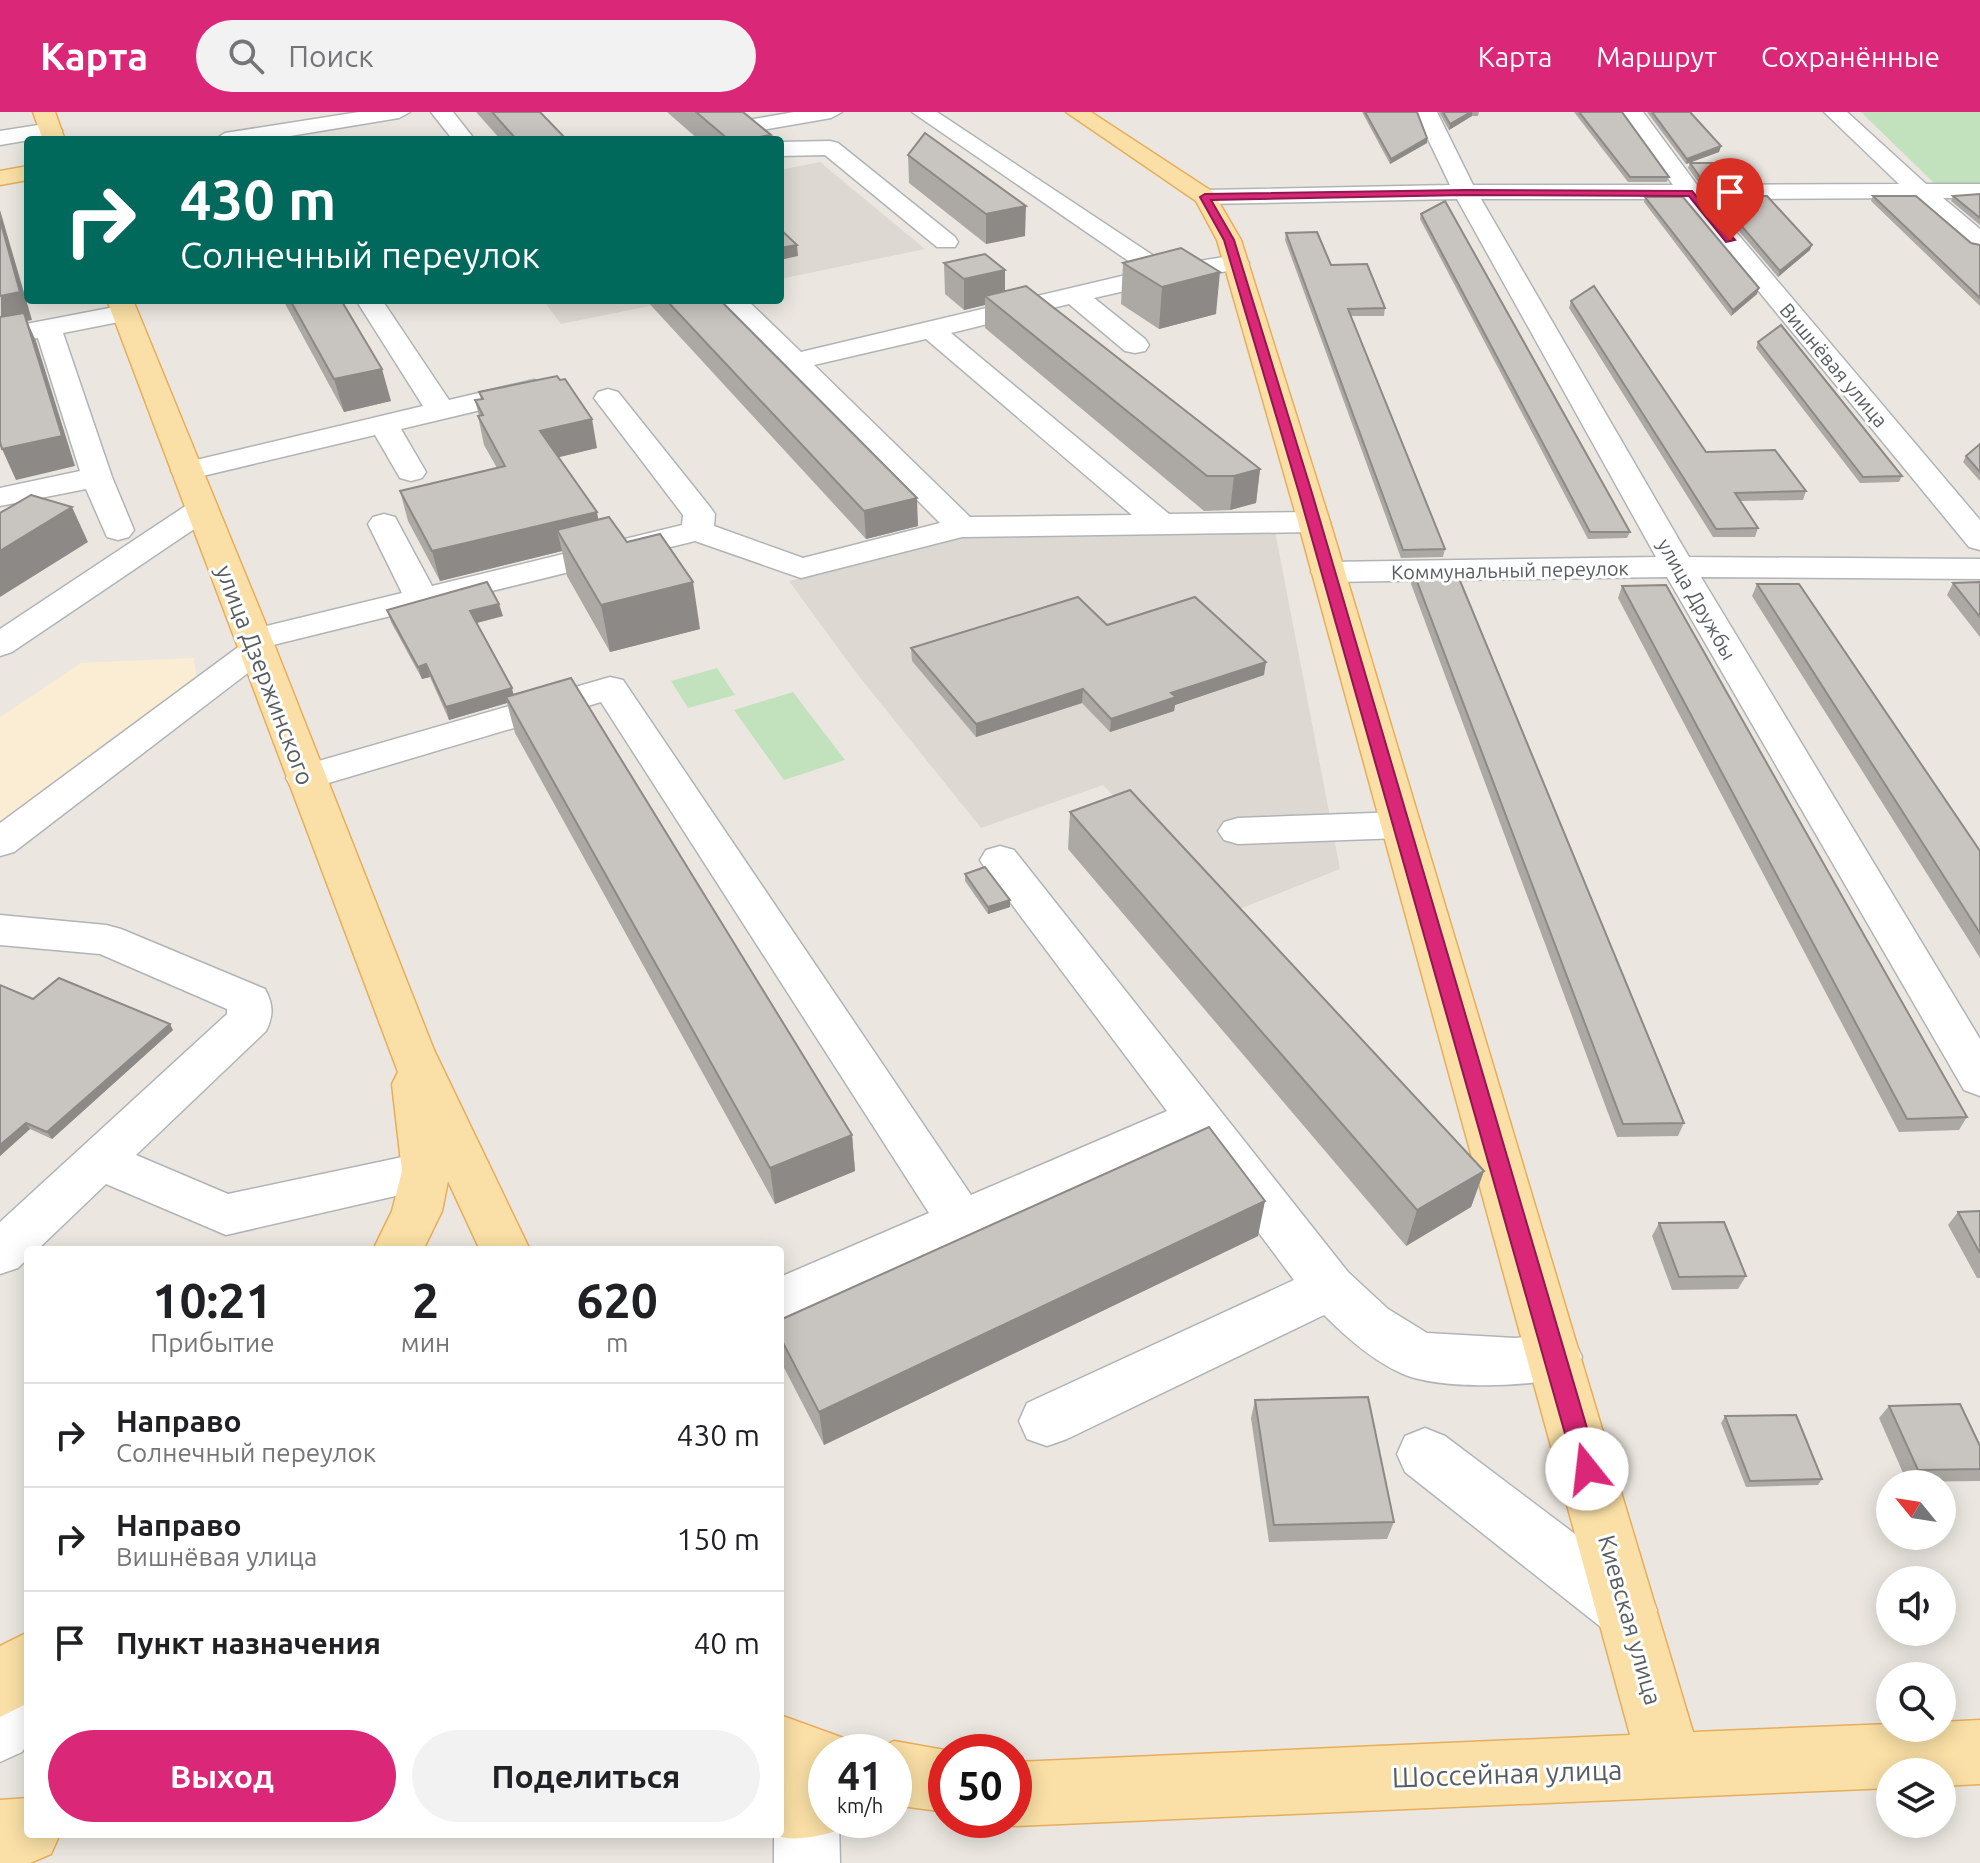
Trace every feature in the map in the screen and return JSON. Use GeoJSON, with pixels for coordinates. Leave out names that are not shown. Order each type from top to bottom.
{"type":"FeatureCollection","features":[{"type":"Feature","properties":{"kind":"main road","name":"Киевская улица"},"geometry":{"type":"LineString","coordinates":[[1077,112],[1205,197],[1229,240],[1314,522],[1671,1767]]}},
{"type":"Feature","properties":{"kind":"main road"},"geometry":{"type":"LineString","coordinates":[[0,178],[24,174]]}},
{"type":"Feature","properties":{"kind":"main road","name":"улица Дзержинского"},"geometry":{"type":"LineString","coordinates":[[123,306],[411,1050]]}},
{"type":"Feature","properties":{"kind":"main road"},"geometry":{"type":"LineString","coordinates":[[400,1246],[417,1211],[426,1171],[411,1050]]}},
{"type":"Feature","properties":{"kind":"main road"},"geometry":{"type":"LineString","coordinates":[[411,1050],[503,1246]]}},
{"type":"Feature","properties":{"kind":"main road"},"geometry":{"type":"LineString","coordinates":[[0,1686],[24,1666]]}},
{"type":"Feature","properties":{"kind":"main road","name":"Шоссейная улица"},"geometry":{"type":"LineString","coordinates":[[1032,1793],[1980,1752]]}},
{"type":"Feature","properties":{"kind":"main road"},"geometry":{"type":"LineString","coordinates":[[784,1755],[808,1806]]}},
{"type":"Feature","properties":{"kind":"main road"},"geometry":{"type":"LineString","coordinates":[[0,1833],[24,1831]]}},
{"type":"Feature","properties":{"kind":"street"},"geometry":{"type":"LineString","coordinates":[[250,136],[399,112]]}},
{"type":"Feature","properties":{"kind":"street"},"geometry":{"type":"LineString","coordinates":[[442,112],[461,136]]}},
{"type":"Feature","properties":{"kind":"street"},"geometry":{"type":"LineString","coordinates":[[733,112],[760,133],[831,112]]}},
{"type":"Feature","properties":{"kind":"street"},"geometry":{"type":"LineString","coordinates":[[923,112],[1164,274]]}},
{"type":"Feature","properties":{"kind":"street","name":"улица Дружбы"},"geometry":{"type":"LineString","coordinates":[[1426,112],[1465,192],[1678,567],[1980,1078]]}},
{"type":"Feature","properties":{"kind":"street","name":"Вишнёвая улица"},"geometry":{"type":"LineString","coordinates":[[1632,112],[1692,194],[1980,540]]}},
{"type":"Feature","properties":{"kind":"street"},"geometry":{"type":"LineString","coordinates":[[1835,112],[1913,185],[1980,241]]}},
{"type":"Feature","properties":{"kind":"street"},"geometry":{"type":"LineString","coordinates":[[0,138],[50,127]]}},
{"type":"Feature","properties":{"kind":"street"},"geometry":{"type":"LineString","coordinates":[[784,149],[830,148],[946,242]]}},
{"type":"Feature","properties":{"kind":"street"},"geometry":{"type":"LineString","coordinates":[[1205,197],[1465,192],[1692,194],[1980,191]]}},
{"type":"Feature","properties":{"kind":"street"},"geometry":{"type":"LineString","coordinates":[[794,362],[1164,274],[1236,263]]}},
{"type":"Feature","properties":{"kind":"street"},"geometry":{"type":"LineString","coordinates":[[1075,296],[1135,345]]}},
{"type":"Feature","properties":{"kind":"street"},"geometry":{"type":"LineString","coordinates":[[372,304],[441,411]]}},
{"type":"Feature","properties":{"kind":"street"},"geometry":{"type":"LineString","coordinates":[[736,304],[962,527]]}},
{"type":"Feature","properties":{"kind":"street"},"geometry":{"type":"LineString","coordinates":[[0,337],[123,306]]}},
{"type":"Feature","properties":{"kind":"street"},"geometry":{"type":"LineString","coordinates":[[48,327],[97,477],[118,530]]}},
{"type":"Feature","properties":{"kind":"street"},"geometry":{"type":"LineString","coordinates":[[932,330],[1159,522]]}},
{"type":"Feature","properties":{"kind":"street"},"geometry":{"type":"LineString","coordinates":[[186,471],[553,385]]}},
{"type":"Feature","properties":{"kind":"street"},"geometry":{"type":"LineString","coordinates":[[608,398],[699,514],[697,531]]}},
{"type":"Feature","properties":{"kind":"street"},"geometry":{"type":"LineString","coordinates":[[383,424],[411,472]]}},
{"type":"Feature","properties":{"kind":"street"},"geometry":{"type":"LineString","coordinates":[[0,497],[97,477]]}},
{"type":"Feature","properties":{"kind":"street"},"geometry":{"type":"LineString","coordinates":[[0,645],[201,510]]}},
{"type":"Feature","properties":{"kind":"street"},"geometry":{"type":"LineString","coordinates":[[0,843],[256,644],[420,596],[697,531],[801,568],[962,527],[1314,522]]}},
{"type":"Feature","properties":{"kind":"street"},"geometry":{"type":"LineString","coordinates":[[384,524],[420,596]]}},
{"type":"Feature","properties":{"kind":"street","name":"Коммунальный переулок"},"geometry":{"type":"LineString","coordinates":[[1328,572],[1678,567],[1980,569]]}},
{"type":"Feature","properties":{"kind":"street"},"geometry":{"type":"LineString","coordinates":[[305,778],[610,688],[961,1221]]}},
{"type":"Feature","properties":{"kind":"street"},"geometry":{"type":"LineString","coordinates":[[1238,831],[1401,825]]}},
{"type":"Feature","properties":{"kind":"street"},"geometry":{"type":"LineString","coordinates":[[1000,860],[1330,1288],[1369,1325],[1419,1356],[1515,1362],[1555,1357]]}},
{"type":"Feature","properties":{"kind":"street"},"geometry":{"type":"LineString","coordinates":[[0,930],[106,940],[249,1000],[250,1019],[0,1253]]}},
{"type":"Feature","properties":{"kind":"street"},"geometry":{"type":"LineString","coordinates":[[784,1299],[1197,1119]]}},
{"type":"Feature","properties":{"kind":"street"},"geometry":{"type":"LineString","coordinates":[[100,1160],[226,1215],[426,1171]]}},
{"type":"Feature","properties":{"kind":"street"},"geometry":{"type":"LineString","coordinates":[[1047,1421],[1330,1288]]}},
{"type":"Feature","properties":{"kind":"street"},"geometry":{"type":"LineString","coordinates":[[1425,1454],[1627,1610]]}},
{"type":"Feature","properties":{"kind":"street"},"geometry":{"type":"LineString","coordinates":[[0,1730],[24,1692]]}},
{"type":"Feature","properties":{"kind":"shaded area"},"geometry":{"type":"Polygon","coordinates":[[[820,162],[925,249],[784,278],[784,169],[820,162]]]}},
{"type":"Feature","properties":{"kind":"shaded area"},"geometry":{"type":"Polygon","coordinates":[[[546,304],[659,304],[561,324],[546,304]]]}},
{"type":"Feature","properties":{"kind":"shaded area"},"geometry":{"type":"Polygon","coordinates":[[[1275,531],[1340,869],[1227,914],[1103,785],[981,828],[854,670],[789,581],[963,535],[1275,531]]]}},
{"type":"Feature","properties":{"kind":"shaded area"},"geometry":{"type":"Polygon","coordinates":[[[194,658],[196,677],[0,821],[0,717],[81,663],[194,658]]]}},
{"type":"Feature","properties":{"kind":"green space"},"geometry":{"type":"Polygon","coordinates":[[[1861,112],[1980,112],[1980,184],[1935,184],[1861,112]]]}},
{"type":"Feature","properties":{"kind":"green space"},"geometry":{"type":"Polygon","coordinates":[[[717,668],[735,695],[688,708],[671,681],[717,668]]]}},
{"type":"Feature","properties":{"kind":"green space"},"geometry":{"type":"Polygon","coordinates":[[[793,692],[845,760],[784,780],[734,710],[793,692]]]}},
{"type":"Feature","properties":{"kind":"building"},"geometry":{"type":"Polygon","coordinates":[[[492,112],[540,112],[563,136],[513,136],[492,112]]]}},
{"type":"Feature","properties":{"kind":"building"},"geometry":{"type":"Polygon","coordinates":[[[696,112],[743,112],[771,135],[765,136],[724,136],[696,112]]]}},
{"type":"Feature","properties":{"kind":"building"},"geometry":{"type":"Polygon","coordinates":[[[1365,112],[1417,112],[1427,138],[1391,159],[1365,112]]]}},
{"type":"Feature","properties":{"kind":"building"},"geometry":{"type":"Polygon","coordinates":[[[1443,112],[1471,112],[1450,124],[1443,112]]]}},
{"type":"Feature","properties":{"kind":"building"},"geometry":{"type":"Polygon","coordinates":[[[1579,112],[1622,112],[1669,177],[1630,177],[1579,112]]]}},
{"type":"Feature","properties":{"kind":"building"},"geometry":{"type":"Polygon","coordinates":[[[1652,112],[1690,112],[1721,146],[1687,159],[1652,112]]]}},
{"type":"Feature","properties":{"kind":"building"},"geometry":{"type":"Polygon","coordinates":[[[925,133],[1026,206],[986,214],[908,155],[925,133]]]}},
{"type":"Feature","properties":{"kind":"building"},"geometry":{"type":"Polygon","coordinates":[[[1690,163],[1736,163],[1749,176],[1700,177],[1690,163]]]}},
{"type":"Feature","properties":{"kind":"building"},"geometry":{"type":"Polygon","coordinates":[[[1980,194],[1980,218],[1953,196],[1980,194]]]}},
{"type":"Feature","properties":{"kind":"building"},"geometry":{"type":"Polygon","coordinates":[[[1716,196],[1767,196],[1812,245],[1780,271],[1716,196]]]}},
{"type":"Feature","properties":{"kind":"building"},"geometry":{"type":"Polygon","coordinates":[[[1873,196],[1916,196],[1971,243],[1980,245],[1980,298],[1873,196]]]}},
{"type":"Feature","properties":{"kind":"building"},"geometry":{"type":"Polygon","coordinates":[[[1645,197],[1683,197],[1759,288],[1733,310],[1645,197]]]}},
{"type":"Feature","properties":{"kind":"building"},"geometry":{"type":"Polygon","coordinates":[[[1445,201],[1630,532],[1590,532],[1421,214],[1445,201]]]}},
{"type":"Feature","properties":{"kind":"building"},"geometry":{"type":"Polygon","coordinates":[[[0,220],[20,292],[0,296],[0,220]]]}},
{"type":"Feature","properties":{"kind":"building"},"geometry":{"type":"Polygon","coordinates":[[[1317,232],[1331,265],[1367,264],[1385,308],[1348,309],[1445,549],[1403,550],[1286,233],[1317,232]]]}},
{"type":"Feature","properties":{"kind":"building"},"geometry":{"type":"Polygon","coordinates":[[[784,233],[797,245],[784,247],[784,233]]]}},
{"type":"Feature","properties":{"kind":"building"},"geometry":{"type":"Polygon","coordinates":[[[1181,248],[1220,272],[1162,287],[1123,263],[1181,248]]]}},
{"type":"Feature","properties":{"kind":"building"},"geometry":{"type":"Polygon","coordinates":[[[985,254],[1005,270],[964,279],[944,263],[985,254]]]}},
{"type":"Feature","properties":{"kind":"building"},"geometry":{"type":"Polygon","coordinates":[[[1026,286],[1260,469],[1234,476],[1207,476],[985,296],[1026,286]]]}},
{"type":"Feature","properties":{"kind":"building"},"geometry":{"type":"Polygon","coordinates":[[[1594,286],[1706,452],[1775,450],[1806,491],[1735,493],[1758,528],[1716,529],[1571,301],[1594,286]]]}},
{"type":"Feature","properties":{"kind":"building"},"geometry":{"type":"Polygon","coordinates":[[[292,304],[343,304],[382,369],[334,379],[292,304]]]}},
{"type":"Feature","properties":{"kind":"building"},"geometry":{"type":"Polygon","coordinates":[[[670,304],[724,304],[917,498],[864,511],[670,304]]]}},
{"type":"Feature","properties":{"kind":"building"},"geometry":{"type":"Polygon","coordinates":[[[24,313],[62,436],[2,449],[0,317],[24,313]]]}},
{"type":"Feature","properties":{"kind":"building"},"geometry":{"type":"Polygon","coordinates":[[[1781,325],[1902,476],[1863,477],[1758,342],[1781,325]]]}},
{"type":"Feature","properties":{"kind":"building"},"geometry":{"type":"Polygon","coordinates":[[[557,376],[560,380],[565,379],[592,419],[540,431],[597,512],[432,551],[400,491],[505,466],[478,416],[483,415],[475,400],[483,399],[479,392],[557,376]]]}},
{"type":"Feature","properties":{"kind":"building"},"geometry":{"type":"Polygon","coordinates":[[[1980,444],[1980,472],[1966,456],[1980,444]]]}},
{"type":"Feature","properties":{"kind":"building"},"geometry":{"type":"Polygon","coordinates":[[[31,495],[72,507],[0,551],[0,513],[31,495]]]}},
{"type":"Feature","properties":{"kind":"building"},"geometry":{"type":"Polygon","coordinates":[[[609,517],[627,542],[660,534],[693,582],[601,605],[557,530],[609,517]]]}},
{"type":"Feature","properties":{"kind":"building"},"geometry":{"type":"Polygon","coordinates":[[[1413,571],[1456,571],[1684,1123],[1623,1124],[1413,571]]]}},
{"type":"Feature","properties":{"kind":"building"},"geometry":{"type":"Polygon","coordinates":[[[487,582],[499,604],[470,611],[512,688],[446,707],[426,664],[418,667],[387,610],[487,582]]]}},
{"type":"Feature","properties":{"kind":"building"},"geometry":{"type":"Polygon","coordinates":[[[1980,582],[1980,617],[1953,583],[1980,582]]]}},
{"type":"Feature","properties":{"kind":"building"},"geometry":{"type":"Polygon","coordinates":[[[1757,584],[1799,584],[1980,851],[1980,933],[1757,584]]]}},
{"type":"Feature","properties":{"kind":"building"},"geometry":{"type":"Polygon","coordinates":[[[1666,585],[1967,1117],[1907,1119],[1622,586],[1666,585]]]}},
{"type":"Feature","properties":{"kind":"building"},"geometry":{"type":"Polygon","coordinates":[[[1078,597],[1107,625],[1195,597],[1266,662],[1171,693],[1176,697],[1111,719],[1083,689],[976,724],[911,648],[1078,597]]]}},
{"type":"Feature","properties":{"kind":"building"},"geometry":{"type":"Polygon","coordinates":[[[571,678],[852,1135],[770,1168],[506,697],[571,678]]]}},
{"type":"Feature","properties":{"kind":"building"},"geometry":{"type":"Polygon","coordinates":[[[1130,790],[1484,1171],[1417,1210],[1070,812],[1130,790]]]}},
{"type":"Feature","properties":{"kind":"building"},"geometry":{"type":"Polygon","coordinates":[[[985,867],[1010,900],[988,907],[965,874],[985,867]]]}},
{"type":"Feature","properties":{"kind":"building"},"geometry":{"type":"Polygon","coordinates":[[[59,978],[170,1024],[47,1132],[26,1123],[0,1145],[0,985],[33,999],[59,978]]]}},
{"type":"Feature","properties":{"kind":"building"},"geometry":{"type":"Polygon","coordinates":[[[1209,1127],[1265,1201],[819,1412],[784,1345],[784,1318],[1209,1127]]]}},
{"type":"Feature","properties":{"kind":"building"},"geometry":{"type":"Polygon","coordinates":[[[1980,1211],[1980,1253],[1958,1212],[1980,1211]]]}},
{"type":"Feature","properties":{"kind":"building"},"geometry":{"type":"Polygon","coordinates":[[[1724,1222],[1746,1276],[1679,1277],[1659,1223],[1724,1222]]]}},
{"type":"Feature","properties":{"kind":"building"},"geometry":{"type":"Polygon","coordinates":[[[1368,1397],[1394,1522],[1274,1525],[1255,1400],[1368,1397]]]}},
{"type":"Feature","properties":{"kind":"building"},"geometry":{"type":"Polygon","coordinates":[[[1960,1404],[1980,1446],[1980,1469],[1918,1470],[1889,1406],[1960,1404]]]}},
{"type":"Feature","properties":{"kind":"building"},"geometry":{"type":"Polygon","coordinates":[[[1796,1415],[1822,1479],[1750,1481],[1725,1416],[1796,1415]]]}},
{"type":"Feature","properties":{"kind":"route"},"geometry":{"type":"LineString","coordinates":[[1587,1469],[1305,493],[1229,240],[1205,197],[1465,192],[1692,194],[1730,240]]}}]}
